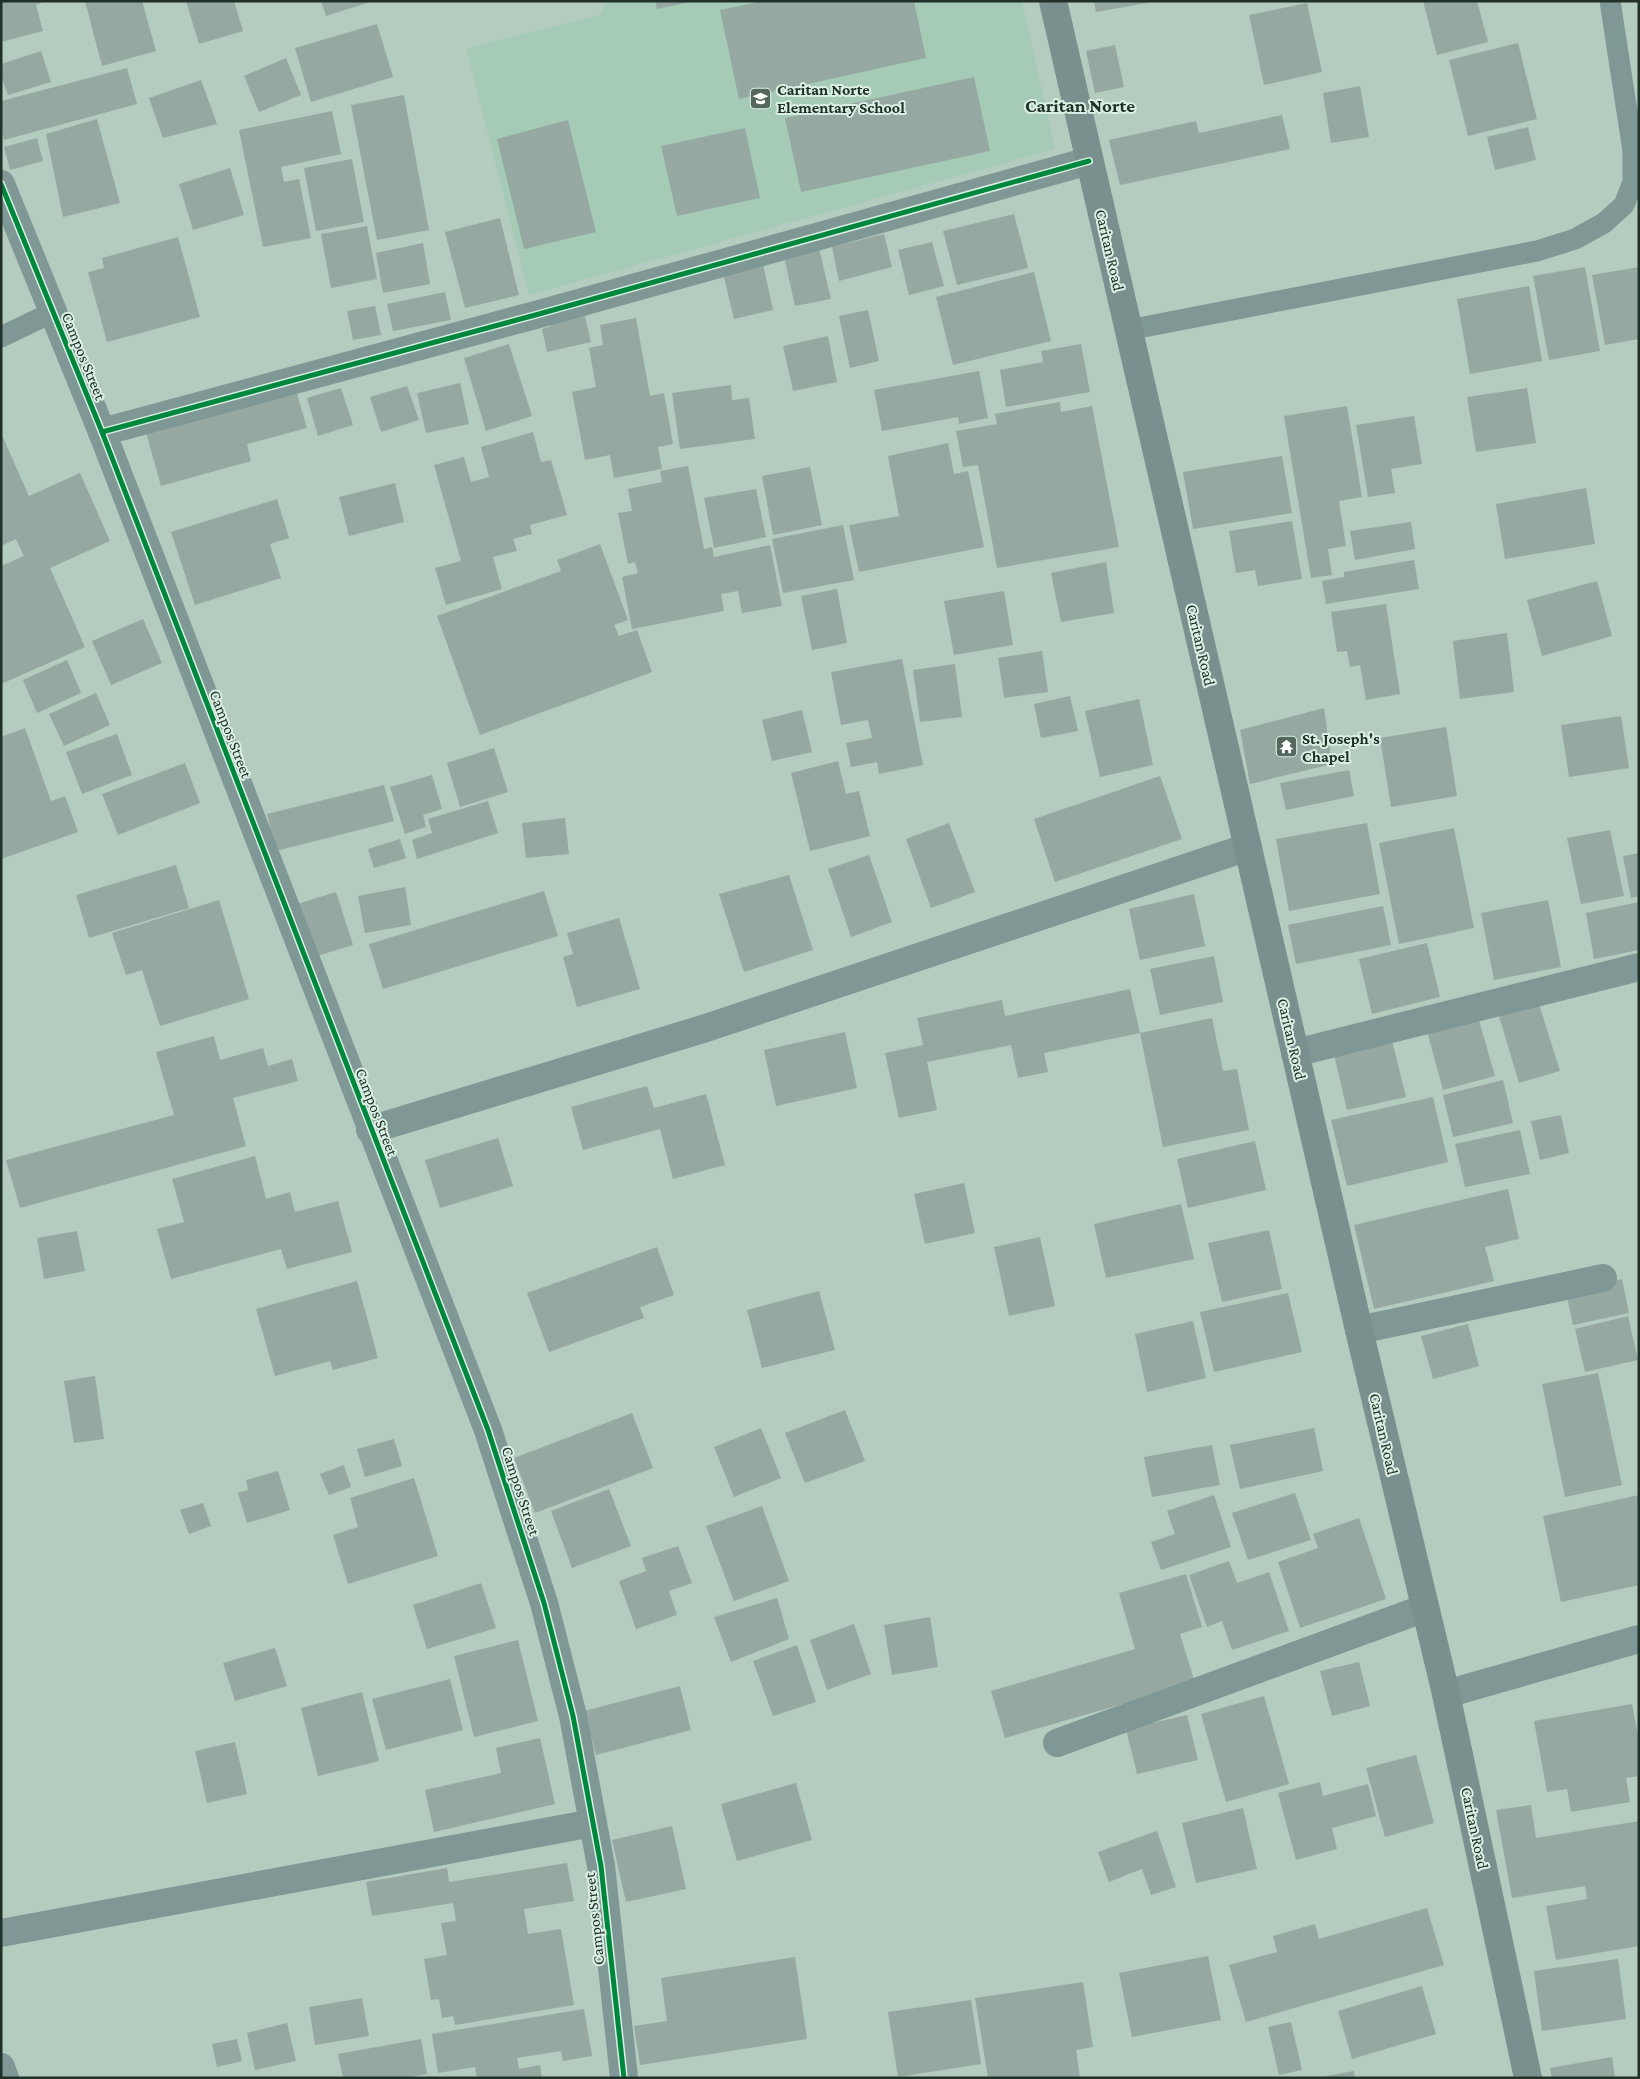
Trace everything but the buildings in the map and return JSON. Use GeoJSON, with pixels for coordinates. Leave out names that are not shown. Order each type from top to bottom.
{"type":"FeatureCollection","features":[{"type":"Feature","properties":{"kind":"main road","name":"Caritan Road"},"geometry":{"type":"LineString","coordinates":[[1053,1],[1359,1330],[1446,1694],[1528,2078]]}},
{"type":"Feature","properties":{"kind":"street"},"geometry":{"type":"LineString","coordinates":[[102,432],[529,317],[1090,161]]}},
{"type":"Feature","properties":{"kind":"street","name":"Campos Street"},"geometry":{"type":"LineString","coordinates":[[1,184],[102,432],[370,1130],[488,1430],[544,1603],[573,1716],[600,1866],[624,2078]]}},
{"type":"Feature","properties":{"kind":"street"},"geometry":{"type":"LineString","coordinates":[[370,1130],[706,1028],[1248,847]]}},
{"type":"Feature","properties":{"kind":"street"},"geometry":{"type":"LineString","coordinates":[[1296,1053],[1639,967]]}},
{"type":"Feature","properties":{"kind":"street"},"geometry":{"type":"LineString","coordinates":[[1359,1330],[1603,1278]]}},
{"type":"Feature","properties":{"kind":"street"},"geometry":{"type":"LineString","coordinates":[[1056,1743],[1425,1608]]}},
{"type":"Feature","properties":{"kind":"street"},"geometry":{"type":"LineString","coordinates":[[1446,1694],[1639,1639]]}},
{"type":"Feature","properties":{"kind":"street"},"geometry":{"type":"LineString","coordinates":[[1,1933],[593,1823]]}},
{"type":"Feature","properties":{"kind":"street"},"geometry":{"type":"LineString","coordinates":[[1,2067],[5,2078]]}},
{"type":"Feature","properties":{"kind":"lane"},"geometry":{"type":"LineString","coordinates":[[1128,330],[1537,251],[1575,239],[1604,223],[1624,205],[1633,182],[1633,151],[1610,1]]}},
{"type":"Feature","properties":{"kind":"lane"},"geometry":{"type":"LineString","coordinates":[[1,337],[53,312]]}},
{"type":"Feature","properties":{"kind":"shaded area","name":"Caritan Norte Elementary School"},"geometry":{"type":"Polygon","coordinates":[[[607,1],[1022,1],[1055,149],[529,295],[466,48],[600,15],[607,1]]]}},
{"type":"Feature","properties":{"kind":"cycle path"},"geometry":{"type":"LineString","coordinates":[[102,432],[539,314],[1089,161]]}},
{"type":"Feature","properties":{"kind":"cycle path"},"geometry":{"type":"LineString","coordinates":[[1,184],[102,432],[488,1430],[544,1603],[573,1716],[601,1866],[624,2078]]}},
{"type":"Feature","properties":{"kind":"place","name":"Caritan Norte Elementary School"},"geometry":{"type":"Point","coordinates":[761,98]}},
{"type":"Feature","properties":{"kind":"place","name":"St. Joseph's Chapel"},"geometry":{"type":"Point","coordinates":[1286,747]}},
{"type":"Feature","properties":{"kind":"district","name":"Caritan Norte"},"geometry":{"type":"Point","coordinates":[1080,105]}}]}
